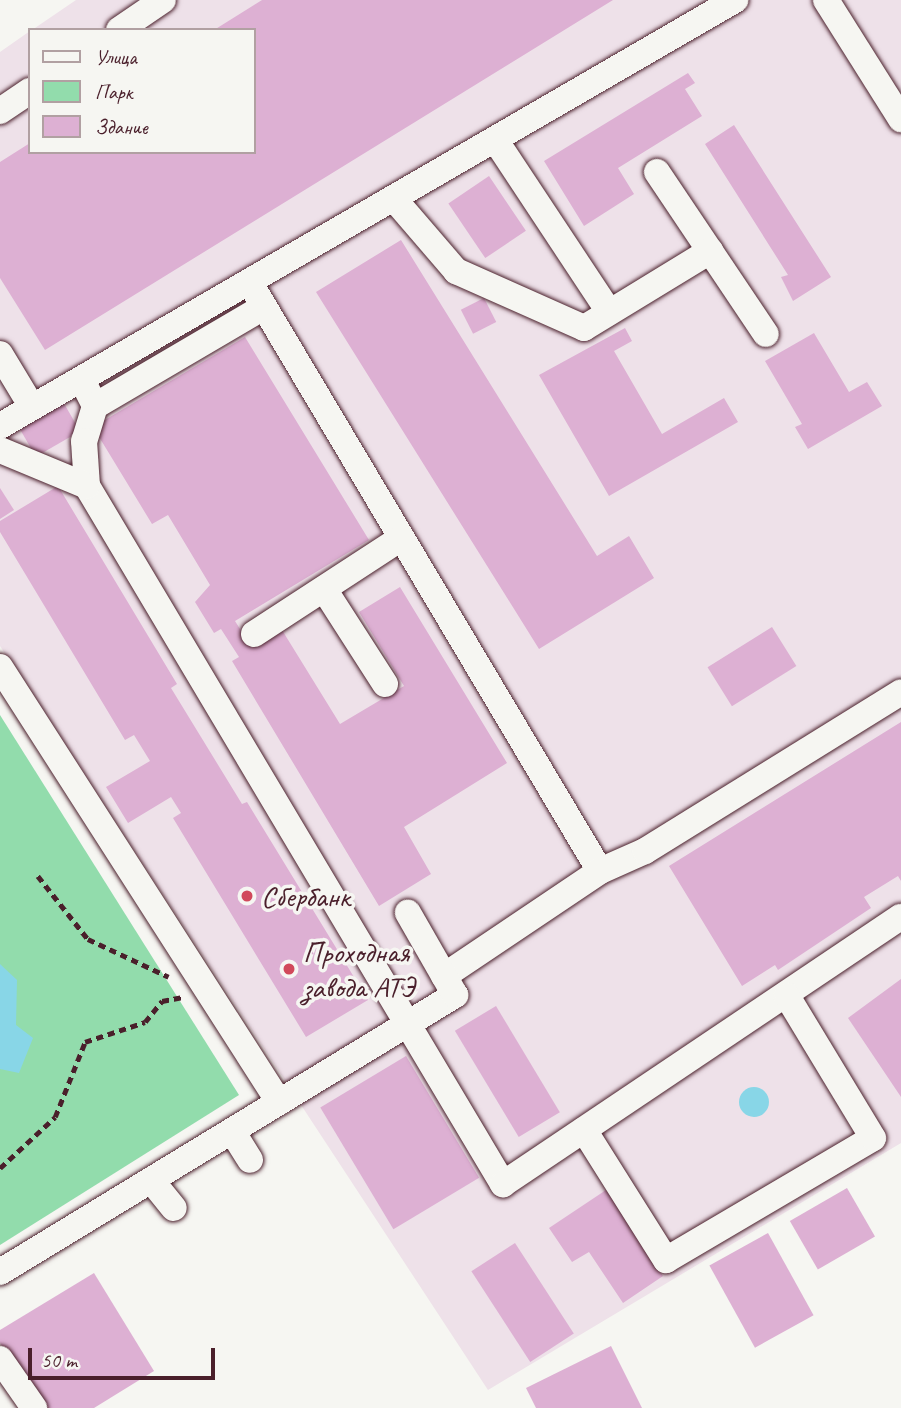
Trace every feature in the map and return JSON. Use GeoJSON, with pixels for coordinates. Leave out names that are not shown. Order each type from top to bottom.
{"type":"FeatureCollection","features":[{"type":"Feature","properties":{"kind":"lane"},"geometry":{"type":"LineString","coordinates":[[122,28],[163,0]]}},
{"type":"Feature","properties":{"kind":"lane"},"geometry":{"type":"LineString","coordinates":[[0,426],[395,200],[735,0]]}},
{"type":"Feature","properties":{"kind":"lane"},"geometry":{"type":"LineString","coordinates":[[826,0],[901,119]]}},
{"type":"Feature","properties":{"kind":"lane"},"geometry":{"type":"LineString","coordinates":[[0,111],[28,92]]}},
{"type":"Feature","properties":{"kind":"lane"},"geometry":{"type":"LineString","coordinates":[[496,141],[609,312]]}},
{"type":"Feature","properties":{"kind":"lane"},"geometry":{"type":"LineString","coordinates":[[657,173],[766,334]]}},
{"type":"Feature","properties":{"kind":"lane"},"geometry":{"type":"LineString","coordinates":[[395,200],[456,271],[584,328],[710,251]]}},
{"type":"Feature","properties":{"kind":"lane"},"geometry":{"type":"LineString","coordinates":[[250,283],[600,871]]}},
{"type":"Feature","properties":{"kind":"lane"},"geometry":{"type":"LineString","coordinates":[[264,307],[95,406],[83,441],[87,486],[503,1184],[788,996],[901,917]]}},
{"type":"Feature","properties":{"kind":"lane"},"geometry":{"type":"LineString","coordinates":[[0,354],[32,407]]}},
{"type":"Feature","properties":{"kind":"lane"},"geometry":{"type":"LineString","coordinates":[[80,380],[95,406]]}},
{"type":"Feature","properties":{"kind":"lane"},"geometry":{"type":"LineString","coordinates":[[0,450],[87,486]]}},
{"type":"Feature","properties":{"kind":"lane"},"geometry":{"type":"LineString","coordinates":[[254,634],[401,538]]}},
{"type":"Feature","properties":{"kind":"lane"},"geometry":{"type":"LineString","coordinates":[[324,589],[385,684]]}},
{"type":"Feature","properties":{"kind":"lane"},"geometry":{"type":"LineString","coordinates":[[0,667],[202,992],[279,1102]]}},
{"type":"Feature","properties":{"kind":"lane"},"geometry":{"type":"LineString","coordinates":[[444,976],[600,871],[645,850],[901,692]]}},
{"type":"Feature","properties":{"kind":"lane"},"geometry":{"type":"LineString","coordinates":[[0,1272],[455,995],[408,913]]}},
{"type":"Feature","properties":{"kind":"lane"},"geometry":{"type":"LineString","coordinates":[[584,1130],[666,1260],[873,1138],[788,996]]}},
{"type":"Feature","properties":{"kind":"lane"},"geometry":{"type":"LineString","coordinates":[[232,1130],[250,1160]]}},
{"type":"Feature","properties":{"kind":"lane"},"geometry":{"type":"LineString","coordinates":[[151,1180],[174,1208]]}},
{"type":"Feature","properties":{"kind":"lane"},"geometry":{"type":"LineString","coordinates":[[0,1359],[34,1408]]}},
{"type":"Feature","properties":{"kind":"path"},"geometry":{"type":"LineString","coordinates":[[38,876],[88,939],[202,992]]}},
{"type":"Feature","properties":{"kind":"path"},"geometry":{"type":"LineString","coordinates":[[0,1168],[55,1117],[85,1042],[145,1022],[162,1001],[202,992]]}},
{"type":"Feature","properties":{"kind":"shaded area"},"geometry":{"type":"Polygon","coordinates":[[[76,0],[901,0],[901,1143],[488,1390],[0,646],[0,52],[28,32],[28,154],[256,154],[256,28],[35,28],[76,0]]]}},
{"type":"Feature","properties":{"kind":"green space"},"geometry":{"type":"Polygon","coordinates":[[[0,715],[239,1095],[0,1245],[0,715]]]}},
{"type":"Feature","properties":{"kind":"water"},"geometry":{"type":"Polygon","coordinates":[[[0,964],[17,980],[16,1025],[33,1038],[19,1073],[0,1069],[0,964]]]}},
{"type":"Feature","properties":{"kind":"water"},"geometry":{"type":"Polygon","coordinates":[[[754,1087],[765,1091],[769,1102],[765,1113],[754,1117],[743,1113],[739,1102],[743,1091],[754,1087]]]}},
{"type":"Feature","properties":{"kind":"building"},"geometry":{"type":"Polygon","coordinates":[[[262,0],[613,0],[45,350],[0,278],[0,162],[28,144],[28,154],[256,154],[256,28],[217,28],[262,0]]]}},
{"type":"Feature","properties":{"kind":"building"},"geometry":{"type":"Polygon","coordinates":[[[688,73],[695,83],[685,89],[702,116],[618,168],[634,194],[584,226],[544,161],[688,73]]]}},
{"type":"Feature","properties":{"kind":"building"},"geometry":{"type":"Polygon","coordinates":[[[734,125],[831,277],[793,301],[781,277],[788,275],[705,144],[734,125]]]}},
{"type":"Feature","properties":{"kind":"building"},"geometry":{"type":"Polygon","coordinates":[[[489,176],[526,231],[485,258],[448,203],[489,176]]]}},
{"type":"Feature","properties":{"kind":"building"},"geometry":{"type":"Polygon","coordinates":[[[401,240],[597,556],[629,536],[654,578],[539,649],[316,292],[401,240]]]}},
{"type":"Feature","properties":{"kind":"building"},"geometry":{"type":"Polygon","coordinates":[[[484,298],[496,322],[473,334],[461,310],[484,298]]]}},
{"type":"Feature","properties":{"kind":"building"},"geometry":{"type":"Polygon","coordinates":[[[625,328],[632,341],[614,351],[662,434],[724,398],[738,422],[609,496],[539,375],[625,328]]]}},
{"type":"Feature","properties":{"kind":"building"},"geometry":{"type":"Polygon","coordinates":[[[814,333],[849,392],[867,382],[882,406],[808,449],[795,427],[802,424],[765,361],[814,333]]]}},
{"type":"Feature","properties":{"kind":"building"},"geometry":{"type":"Polygon","coordinates":[[[245,337],[369,540],[235,621],[252,648],[282,630],[340,724],[404,686],[359,612],[400,587],[507,763],[404,827],[431,874],[379,906],[232,661],[239,657],[221,629],[214,633],[195,602],[210,585],[168,515],[152,524],[93,427],[245,337]]]}},
{"type":"Feature","properties":{"kind":"building"},"geometry":{"type":"Polygon","coordinates":[[[62,400],[80,431],[36,457],[18,426],[62,400]]]}},
{"type":"Feature","properties":{"kind":"building"},"geometry":{"type":"Polygon","coordinates":[[[58,486],[177,684],[171,688],[242,804],[247,802],[368,1000],[306,1037],[173,818],[181,813],[171,797],[128,823],[106,787],[150,761],[134,735],[125,740],[0,532],[0,521],[58,486]]]}},
{"type":"Feature","properties":{"kind":"building"},"geometry":{"type":"Polygon","coordinates":[[[0,488],[14,510],[0,519],[0,488]]]}},
{"type":"Feature","properties":{"kind":"building"},"geometry":{"type":"Polygon","coordinates":[[[772,627],[796,666],[732,706],[708,667],[772,627]]]}},
{"type":"Feature","properties":{"kind":"building"},"geometry":{"type":"Polygon","coordinates":[[[901,722],[901,881],[898,876],[864,897],[871,908],[778,970],[775,965],[742,986],[669,866],[901,722]]]}},
{"type":"Feature","properties":{"kind":"building"},"geometry":{"type":"Polygon","coordinates":[[[901,979],[901,1097],[848,1018],[901,979]]]}},
{"type":"Feature","properties":{"kind":"building"},"geometry":{"type":"Polygon","coordinates":[[[496,1006],[560,1112],[519,1137],[455,1031],[496,1006]]]}},
{"type":"Feature","properties":{"kind":"building"},"geometry":{"type":"Polygon","coordinates":[[[406,1056],[479,1178],[393,1229],[320,1108],[406,1056]]]}},
{"type":"Feature","properties":{"kind":"building"},"geometry":{"type":"Polygon","coordinates":[[[847,1188],[875,1236],[818,1269],[790,1221],[847,1188]]]}},
{"type":"Feature","properties":{"kind":"building"},"geometry":{"type":"Polygon","coordinates":[[[606,1190],[663,1276],[623,1303],[589,1252],[572,1262],[549,1228],[606,1190]]]}},
{"type":"Feature","properties":{"kind":"building"},"geometry":{"type":"Polygon","coordinates":[[[768,1233],[814,1315],[755,1348],[709,1265],[768,1233]]]}},
{"type":"Feature","properties":{"kind":"building"},"geometry":{"type":"Polygon","coordinates":[[[515,1243],[574,1334],[530,1362],[471,1271],[515,1243]]]}},
{"type":"Feature","properties":{"kind":"building"},"geometry":{"type":"Polygon","coordinates":[[[94,1273],[154,1371],[94,1408],[40,1408],[0,1343],[0,1330],[94,1273]]]}},
{"type":"Feature","properties":{"kind":"building"},"geometry":{"type":"Polygon","coordinates":[[[611,1346],[642,1408],[536,1408],[526,1388],[611,1346]]]}},
{"type":"Feature","properties":{"kind":"place","name":"Сбербанк"},"geometry":{"type":"Point","coordinates":[247,896]}},
{"type":"Feature","properties":{"kind":"place","name":"Проходная завода АТЭ"},"geometry":{"type":"Point","coordinates":[289,969]}}]}
